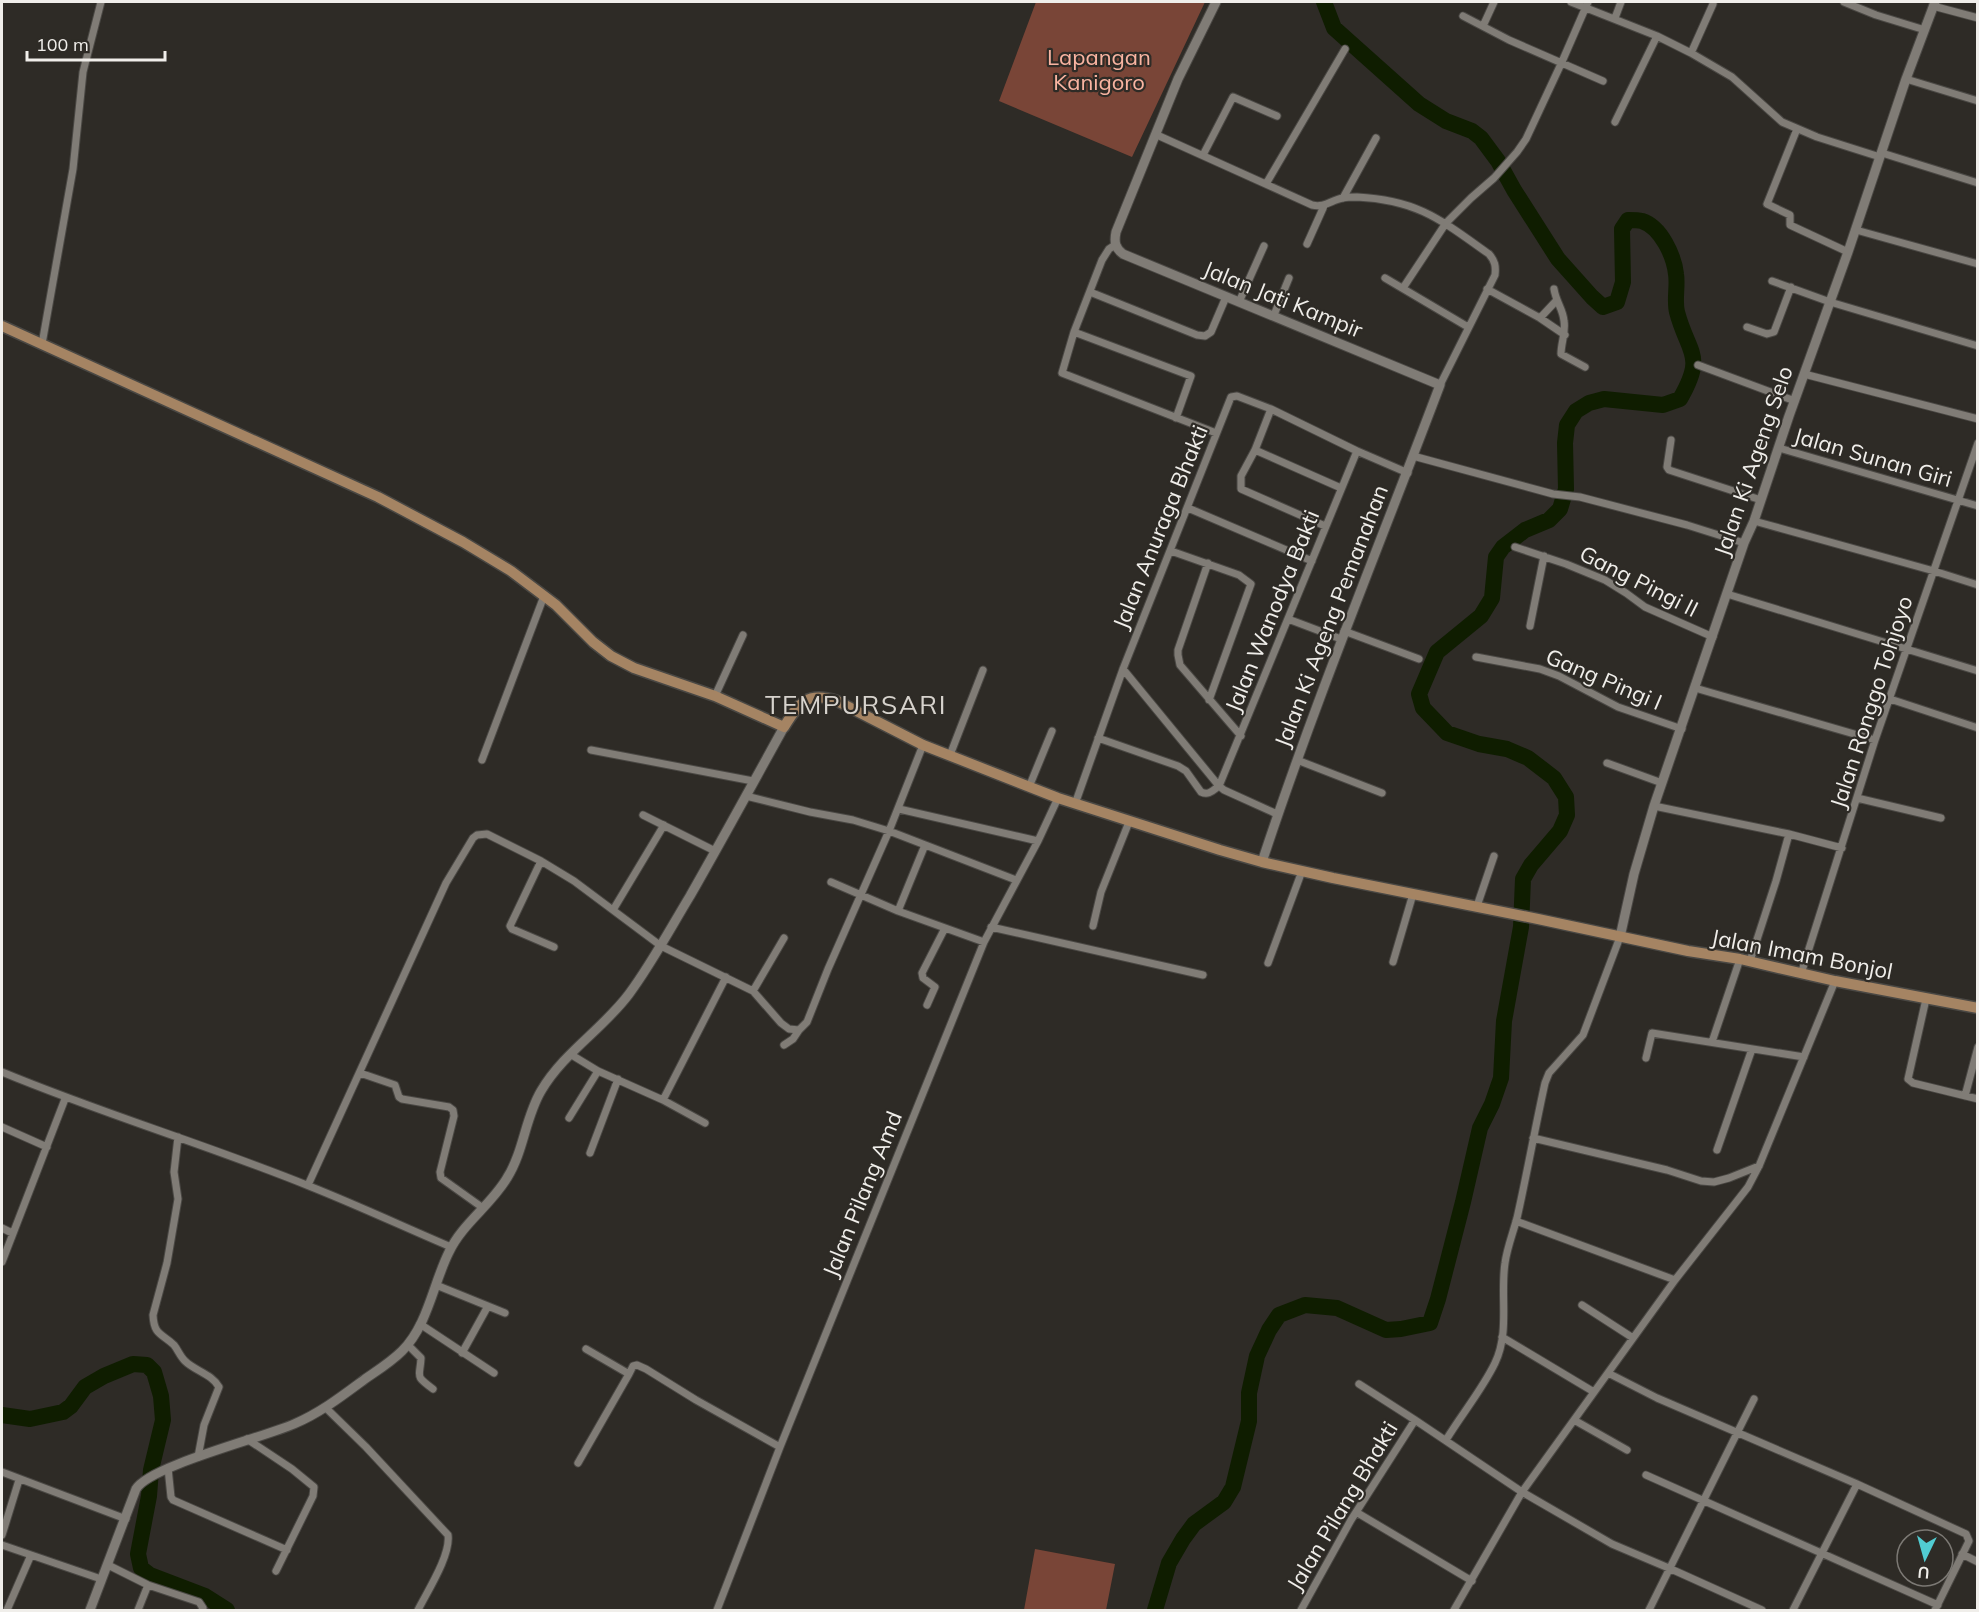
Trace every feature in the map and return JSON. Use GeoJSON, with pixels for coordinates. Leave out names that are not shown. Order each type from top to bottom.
{"type":"FeatureCollection","features":[{"type":"Feature","properties":{"kind":"main road"},"geometry":{"type":"LineString","coordinates":[[2,326],[355,486],[481,552],[511,571],[544,596],[610,656],[634,668],[715,696],[784,727]]}},
{"type":"Feature","properties":{"kind":"main road","name":"Jalan Imam Bonjol"},"geometry":{"type":"LineString","coordinates":[[784,727],[801,703],[822,697],[837,701],[923,745],[1058,798],[1262,862],[1688,951],[1745,960],[1834,981],[1977,1008]]}},
{"type":"Feature","properties":{"kind":"street"},"geometry":{"type":"LineString","coordinates":[[42,344],[73,169],[83,72],[101,2]]}},
{"type":"Feature","properties":{"kind":"street"},"geometry":{"type":"LineString","coordinates":[[1214,2],[1178,80],[1116,232],[1115,244],[1105,254],[1074,332],[1062,373],[1216,433]]}},
{"type":"Feature","properties":{"kind":"street"},"geometry":{"type":"LineString","coordinates":[[1483,26],[1494,2]]}},
{"type":"Feature","properties":{"kind":"street"},"geometry":{"type":"LineString","coordinates":[[1571,2],[1587,5],[1691,52],[1732,77],[1772,115],[1797,129],[1843,146],[1977,183]]}},
{"type":"Feature","properties":{"kind":"street"},"geometry":{"type":"LineString","coordinates":[[1615,18],[1622,2]]}},
{"type":"Feature","properties":{"kind":"street"},"geometry":{"type":"LineString","coordinates":[[1844,2],[1876,15],[1925,30]]}},
{"type":"Feature","properties":{"kind":"street"},"geometry":{"type":"LineString","coordinates":[[1691,52],[1713,4]]}},
{"type":"Feature","properties":{"kind":"street"},"geometry":{"type":"LineString","coordinates":[[1934,4],[1977,18]]}},
{"type":"Feature","properties":{"kind":"street","name":"Jalan Ki Ageng Selo"},"geometry":{"type":"LineString","coordinates":[[1620,937],[1634,874],[1654,806],[1744,543],[1754,521],[1856,230],[1905,79],[1934,4]]}},
{"type":"Feature","properties":{"kind":"street"},"geometry":{"type":"LineString","coordinates":[[1403,288],[1446,224],[1494,178],[1526,139],[1587,5]]}},
{"type":"Feature","properties":{"kind":"street"},"geometry":{"type":"LineString","coordinates":[[1463,16],[1561,64],[1603,81]]}},
{"type":"Feature","properties":{"kind":"street"},"geometry":{"type":"LineString","coordinates":[[1615,122],[1657,36]]}},
{"type":"Feature","properties":{"kind":"street"},"geometry":{"type":"LineString","coordinates":[[1266,184],[1345,49]]}},
{"type":"Feature","properties":{"kind":"street"},"geometry":{"type":"LineString","coordinates":[[1905,79],[1977,101]]}},
{"type":"Feature","properties":{"kind":"street"},"geometry":{"type":"LineString","coordinates":[[1203,155],[1233,97],[1276,116]]}},
{"type":"Feature","properties":{"kind":"street"},"geometry":{"type":"LineString","coordinates":[[1797,129],[1767,204],[1790,215],[1790,225],[1848,252]]}},
{"type":"Feature","properties":{"kind":"street"},"geometry":{"type":"LineString","coordinates":[[1156,135],[1306,203],[1324,206],[1343,198],[1400,202],[1429,213],[1489,254],[1494,260],[1495,275],[1440,385]]}},
{"type":"Feature","properties":{"kind":"street"},"geometry":{"type":"LineString","coordinates":[[1343,198],[1376,138]]}},
{"type":"Feature","properties":{"kind":"street"},"geometry":{"type":"LineString","coordinates":[[1307,244],[1324,206]]}},
{"type":"Feature","properties":{"kind":"street"},"geometry":{"type":"LineString","coordinates":[[1856,230],[1977,264]]}},
{"type":"Feature","properties":{"kind":"street","name":"Jalan Jati Kampir"},"geometry":{"type":"LineString","coordinates":[[1115,244],[1123,254],[1440,385]]}},
{"type":"Feature","properties":{"kind":"street"},"geometry":{"type":"LineString","coordinates":[[1239,302],[1264,246]]}},
{"type":"Feature","properties":{"kind":"street"},"geometry":{"type":"LineString","coordinates":[[1274,315],[1289,278]]}},
{"type":"Feature","properties":{"kind":"street"},"geometry":{"type":"LineString","coordinates":[[1385,278],[1468,327]]}},
{"type":"Feature","properties":{"kind":"street"},"geometry":{"type":"LineString","coordinates":[[1772,281],[1830,302],[1977,346]]}},
{"type":"Feature","properties":{"kind":"street"},"geometry":{"type":"LineString","coordinates":[[1747,327],[1767,334],[1774,332],[1791,287]]}},
{"type":"Feature","properties":{"kind":"street"},"geometry":{"type":"LineString","coordinates":[[1487,289],[1540,318],[1565,335]]}},
{"type":"Feature","properties":{"kind":"street"},"geometry":{"type":"LineString","coordinates":[[1554,289],[1556,301],[1563,315],[1565,335],[1561,354],[1585,367]]}},
{"type":"Feature","properties":{"kind":"street"},"geometry":{"type":"LineString","coordinates":[[1090,292],[1197,335],[1205,336],[1211,332],[1227,297]]}},
{"type":"Feature","properties":{"kind":"street"},"geometry":{"type":"LineString","coordinates":[[1540,318],[1556,301]]}},
{"type":"Feature","properties":{"kind":"street"},"geometry":{"type":"LineString","coordinates":[[1074,332],[1189,375],[1191,378],[1176,418]]}},
{"type":"Feature","properties":{"kind":"street"},"geometry":{"type":"LineString","coordinates":[[1698,365],[1795,401]]}},
{"type":"Feature","properties":{"kind":"street"},"geometry":{"type":"LineString","coordinates":[[1804,374],[1977,419]]}},
{"type":"Feature","properties":{"kind":"street","name":"Jalan Ki Ageng Pemanahan"},"geometry":{"type":"LineString","coordinates":[[1262,862],[1277,814],[1343,635],[1440,385]]}},
{"type":"Feature","properties":{"kind":"street","name":"Jalan Anuraga Bhakti"},"geometry":{"type":"LineString","coordinates":[[1075,804],[1123,669],[1231,398],[1237,396],[1271,409]]}},
{"type":"Feature","properties":{"kind":"street"},"geometry":{"type":"LineString","coordinates":[[1326,526],[1243,491],[1240,487],[1240,479],[1255,450],[1271,409],[1408,472]]}},
{"type":"Feature","properties":{"kind":"street"},"geometry":{"type":"LineString","coordinates":[[1671,440],[1667,467],[1669,470],[1761,500]]}},
{"type":"Feature","properties":{"kind":"street","name":"Jalan Ronggo Tohjoyo"},"geometry":{"type":"LineString","coordinates":[[1800,974],[1875,740],[1977,443]]}},
{"type":"Feature","properties":{"kind":"street","name":"Jalan Sunan Giri"},"geometry":{"type":"LineString","coordinates":[[1779,448],[1977,506]]}},
{"type":"Feature","properties":{"kind":"street"},"geometry":{"type":"LineString","coordinates":[[1255,450],[1341,488]]}},
{"type":"Feature","properties":{"kind":"street","name":"Jalan Wanodya Bakti"},"geometry":{"type":"LineString","coordinates":[[1219,786],[1357,450]]}},
{"type":"Feature","properties":{"kind":"street"},"geometry":{"type":"LineString","coordinates":[[1413,456],[1553,494],[1580,497],[1687,525],[1744,543]]}},
{"type":"Feature","properties":{"kind":"street"},"geometry":{"type":"LineString","coordinates":[[1188,508],[1312,561]]}},
{"type":"Feature","properties":{"kind":"street"},"geometry":{"type":"LineString","coordinates":[[1754,521],[1977,585]]}},
{"type":"Feature","properties":{"kind":"street","name":"Gang Pingi II"},"geometry":{"type":"LineString","coordinates":[[1515,547],[1605,580],[1645,607],[1713,637]]}},
{"type":"Feature","properties":{"kind":"street"},"geometry":{"type":"LineString","coordinates":[[1171,551],[1246,579],[1252,586],[1209,700]]}},
{"type":"Feature","properties":{"kind":"street"},"geometry":{"type":"LineString","coordinates":[[1530,626],[1544,556]]}},
{"type":"Feature","properties":{"kind":"street"},"geometry":{"type":"LineString","coordinates":[[1208,564],[1178,655],[1180,665],[1241,736]]}},
{"type":"Feature","properties":{"kind":"street"},"geometry":{"type":"LineString","coordinates":[[1727,594],[1977,671]]}},
{"type":"Feature","properties":{"kind":"street"},"geometry":{"type":"LineString","coordinates":[[482,759],[544,596]]}},
{"type":"Feature","properties":{"kind":"street"},"geometry":{"type":"LineString","coordinates":[[1288,619],[1419,659]]}},
{"type":"Feature","properties":{"kind":"street"},"geometry":{"type":"LineString","coordinates":[[715,696],[743,635]]}},
{"type":"Feature","properties":{"kind":"street","name":"Gang Pingi I"},"geometry":{"type":"LineString","coordinates":[[1476,657],[1540,669],[1559,676],[1618,706],[1682,729]]}},
{"type":"Feature","properties":{"kind":"street"},"geometry":{"type":"LineString","coordinates":[[1123,669],[1219,786],[1277,814]]}},
{"type":"Feature","properties":{"kind":"street"},"geometry":{"type":"LineString","coordinates":[[950,755],[983,670]]}},
{"type":"Feature","properties":{"kind":"street"},"geometry":{"type":"LineString","coordinates":[[1695,688],[1875,740]]}},
{"type":"Feature","properties":{"kind":"street"},"geometry":{"type":"LineString","coordinates":[[1890,699],[1977,729]]}},
{"type":"Feature","properties":{"kind":"street"},"geometry":{"type":"LineString","coordinates":[[90,1611],[136,1489],[144,1480],[168,1468],[295,1424],[326,1408],[393,1359],[408,1345],[420,1324],[451,1247],[509,1176],[521,1150],[534,1106],[542,1090],[570,1054],[619,1007],[661,946],[784,727]]}},
{"type":"Feature","properties":{"kind":"street"},"geometry":{"type":"LineString","coordinates":[[1029,787],[1052,731]]}},
{"type":"Feature","properties":{"kind":"street"},"geometry":{"type":"LineString","coordinates":[[1098,738],[1178,766],[1186,771],[1204,794],[1210,793],[1219,786]]}},
{"type":"Feature","properties":{"kind":"street"},"geometry":{"type":"LineString","coordinates":[[784,1045],[793,1039],[807,1022],[859,896],[899,809],[923,745]]}},
{"type":"Feature","properties":{"kind":"street"},"geometry":{"type":"LineString","coordinates":[[591,750],[753,781]]}},
{"type":"Feature","properties":{"kind":"street"},"geometry":{"type":"LineString","coordinates":[[1297,760],[1382,793]]}},
{"type":"Feature","properties":{"kind":"street"},"geometry":{"type":"LineString","coordinates":[[1607,763],[1662,783]]}},
{"type":"Feature","properties":{"kind":"street"},"geometry":{"type":"LineString","coordinates":[[746,796],[853,820],[889,831],[1016,880]]}},
{"type":"Feature","properties":{"kind":"street","name":"Jalan Pilang Amd"},"geometry":{"type":"LineString","coordinates":[[717,1611],[780,1447],[984,942],[1038,841],[1058,798]]}},
{"type":"Feature","properties":{"kind":"street"},"geometry":{"type":"LineString","coordinates":[[1857,798],[1941,818]]}},
{"type":"Feature","properties":{"kind":"street"},"geometry":{"type":"LineString","coordinates":[[1654,806],[1789,834],[1842,848]]}},
{"type":"Feature","properties":{"kind":"street"},"geometry":{"type":"LineString","coordinates":[[899,809],[1038,841]]}},
{"type":"Feature","properties":{"kind":"street"},"geometry":{"type":"LineString","coordinates":[[643,814],[715,851]]}},
{"type":"Feature","properties":{"kind":"street"},"geometry":{"type":"LineString","coordinates":[[1093,926],[1101,892],[1129,822]]}},
{"type":"Feature","properties":{"kind":"street"},"geometry":{"type":"LineString","coordinates":[[613,910],[664,825]]}},
{"type":"Feature","properties":{"kind":"street"},"geometry":{"type":"LineString","coordinates":[[308,1185],[446,883],[469,842],[477,835],[487,834],[541,861],[574,881],[661,946],[753,991],[781,1023],[789,1029],[799,1030]]}},
{"type":"Feature","properties":{"kind":"street"},"geometry":{"type":"LineString","coordinates":[[1712,1042],[1776,881],[1789,834]]}},
{"type":"Feature","properties":{"kind":"street"},"geometry":{"type":"LineString","coordinates":[[898,911],[925,845]]}},
{"type":"Feature","properties":{"kind":"street"},"geometry":{"type":"LineString","coordinates":[[1477,906],[1494,856]]}},
{"type":"Feature","properties":{"kind":"street"},"geometry":{"type":"LineString","coordinates":[[541,861],[510,926],[512,930],[554,947]]}},
{"type":"Feature","properties":{"kind":"street"},"geometry":{"type":"LineString","coordinates":[[1268,963],[1302,871]]}},
{"type":"Feature","properties":{"kind":"street"},"geometry":{"type":"LineString","coordinates":[[831,882],[859,896],[984,942]]}},
{"type":"Feature","properties":{"kind":"street"},"geometry":{"type":"LineString","coordinates":[[1393,962],[1413,894]]}},
{"type":"Feature","properties":{"kind":"street"},"geometry":{"type":"LineString","coordinates":[[991,927],[1203,975]]}},
{"type":"Feature","properties":{"kind":"street"},"geometry":{"type":"LineString","coordinates":[[927,1005],[935,987],[923,978],[922,973],[945,928]]}},
{"type":"Feature","properties":{"kind":"street"},"geometry":{"type":"LineString","coordinates":[[1446,1440],[1496,1362],[1502,1337],[1504,1267],[1546,1080],[1549,1073],[1583,1035],[1620,937]]}},
{"type":"Feature","properties":{"kind":"street"},"geometry":{"type":"LineString","coordinates":[[753,991],[784,938]]}},
{"type":"Feature","properties":{"kind":"street"},"geometry":{"type":"LineString","coordinates":[[663,1100],[726,977]]}},
{"type":"Feature","properties":{"kind":"street"},"geometry":{"type":"LineString","coordinates":[[1454,1611],[1521,1492],[1675,1280],[1748,1187],[1759,1166],[1834,981]]}},
{"type":"Feature","properties":{"kind":"street"},"geometry":{"type":"LineString","coordinates":[[1926,999],[1907,1076],[1913,1083],[1977,1100]]}},
{"type":"Feature","properties":{"kind":"street"},"geometry":{"type":"LineString","coordinates":[[1646,1058],[1652,1034],[1804,1057]]}},
{"type":"Feature","properties":{"kind":"street"},"geometry":{"type":"LineString","coordinates":[[1965,1096],[1977,1047]]}},
{"type":"Feature","properties":{"kind":"street"},"geometry":{"type":"LineString","coordinates":[[1717,1150],[1752,1049]]}},
{"type":"Feature","properties":{"kind":"street"},"geometry":{"type":"LineString","coordinates":[[570,1054],[598,1071],[663,1100],[705,1123]]}},
{"type":"Feature","properties":{"kind":"street"},"geometry":{"type":"LineString","coordinates":[[569,1118],[598,1071]]}},
{"type":"Feature","properties":{"kind":"street"},"geometry":{"type":"LineString","coordinates":[[2,1072],[65,1098],[308,1185],[451,1247]]}},
{"type":"Feature","properties":{"kind":"street"},"geometry":{"type":"LineString","coordinates":[[360,1073],[395,1085],[402,1099],[449,1107],[453,1110],[454,1116],[440,1172],[441,1178],[483,1208]]}},
{"type":"Feature","properties":{"kind":"street"},"geometry":{"type":"LineString","coordinates":[[590,1154],[618,1079]]}},
{"type":"Feature","properties":{"kind":"street"},"geometry":{"type":"LineString","coordinates":[[2,1262],[65,1098]]}},
{"type":"Feature","properties":{"kind":"street"},"geometry":{"type":"LineString","coordinates":[[2,1127],[47,1147]]}},
{"type":"Feature","properties":{"kind":"street"},"geometry":{"type":"LineString","coordinates":[[178,1137],[174,1172],[178,1199],[167,1263],[153,1315],[155,1328],[159,1335],[174,1346],[184,1360],[215,1380],[219,1387],[204,1425],[198,1457]]}},
{"type":"Feature","properties":{"kind":"street"},"geometry":{"type":"LineString","coordinates":[[1533,1138],[1667,1170],[1701,1181],[1714,1182],[1759,1166]]}},
{"type":"Feature","properties":{"kind":"street"},"geometry":{"type":"LineString","coordinates":[[1516,1221],[1675,1280]]}},
{"type":"Feature","properties":{"kind":"street"},"geometry":{"type":"LineString","coordinates":[[2,1228],[12,1233]]}},
{"type":"Feature","properties":{"kind":"street"},"geometry":{"type":"LineString","coordinates":[[436,1285],[505,1313]]}},
{"type":"Feature","properties":{"kind":"street"},"geometry":{"type":"LineString","coordinates":[[1582,1305],[1633,1338]]}},
{"type":"Feature","properties":{"kind":"street"},"geometry":{"type":"LineString","coordinates":[[462,1353],[489,1306]]}},
{"type":"Feature","properties":{"kind":"street"},"geometry":{"type":"LineString","coordinates":[[420,1324],[494,1372]]}},
{"type":"Feature","properties":{"kind":"street"},"geometry":{"type":"LineString","coordinates":[[1502,1337],[1594,1392]]}},
{"type":"Feature","properties":{"kind":"street"},"geometry":{"type":"LineString","coordinates":[[408,1345],[421,1358],[418,1370],[420,1378],[433,1389]]}},
{"type":"Feature","properties":{"kind":"street"},"geometry":{"type":"LineString","coordinates":[[586,1349],[629,1374]]}},
{"type":"Feature","properties":{"kind":"street"},"geometry":{"type":"LineString","coordinates":[[578,1463],[633,1366],[641,1365],[696,1400],[780,1447]]}},
{"type":"Feature","properties":{"kind":"street"},"geometry":{"type":"LineString","coordinates":[[1608,1372],[1657,1398],[1857,1484],[1966,1534],[1969,1541],[1937,1608],[1822,1552],[1646,1475]]}},
{"type":"Feature","properties":{"kind":"street"},"geometry":{"type":"LineString","coordinates":[[1359,1384],[1521,1492],[1612,1544],[1762,1611]]}},
{"type":"Feature","properties":{"kind":"street"},"geometry":{"type":"LineString","coordinates":[[1649,1611],[1754,1399]]}},
{"type":"Feature","properties":{"kind":"street"},"geometry":{"type":"LineString","coordinates":[[326,1408],[366,1447],[448,1535],[449,1543],[443,1559],[418,1611]]}},
{"type":"Feature","properties":{"kind":"street","name":"Jalan Pilang Bhakti"},"geometry":{"type":"LineString","coordinates":[[1301,1611],[1356,1512],[1415,1420]]}},
{"type":"Feature","properties":{"kind":"street"},"geometry":{"type":"LineString","coordinates":[[1574,1420],[1627,1450]]}},
{"type":"Feature","properties":{"kind":"street"},"geometry":{"type":"LineString","coordinates":[[247,1439],[292,1469],[314,1487],[313,1496],[276,1571]]}},
{"type":"Feature","properties":{"kind":"street"},"geometry":{"type":"LineString","coordinates":[[168,1468],[173,1500],[287,1550]]}},
{"type":"Feature","properties":{"kind":"street"},"geometry":{"type":"LineString","coordinates":[[2,1472],[126,1519]]}},
{"type":"Feature","properties":{"kind":"street"},"geometry":{"type":"LineString","coordinates":[[2,1535],[19,1480]]}},
{"type":"Feature","properties":{"kind":"street"},"geometry":{"type":"LineString","coordinates":[[1793,1611],[1857,1484]]}},
{"type":"Feature","properties":{"kind":"street"},"geometry":{"type":"LineString","coordinates":[[1356,1512],[1472,1581]]}},
{"type":"Feature","properties":{"kind":"street"},"geometry":{"type":"LineString","coordinates":[[2,1545],[101,1579]]}},
{"type":"Feature","properties":{"kind":"street"},"geometry":{"type":"LineString","coordinates":[[1962,1554],[1977,1562]]}},
{"type":"Feature","properties":{"kind":"street"},"geometry":{"type":"LineString","coordinates":[[7,1611],[31,1555]]}},
{"type":"Feature","properties":{"kind":"street"},"geometry":{"type":"LineString","coordinates":[[108,1565],[148,1585],[199,1602],[203,1608],[202,1611]]}},
{"type":"Feature","properties":{"kind":"street"},"geometry":{"type":"LineString","coordinates":[[138,1611],[148,1585]]}},
{"type":"Feature","properties":{"kind":"green space","name":"Lapangan Kanigoro"},"geometry":{"type":"Polygon","coordinates":[[[1036,2],[1205,2],[1132,157],[999,101],[1036,2]]]}},
{"type":"Feature","properties":{"kind":"green space"},"geometry":{"type":"Polygon","coordinates":[[[1035,1549],[1115,1564],[1106,1610],[1024,1610],[1035,1549]]]}},
{"type":"Feature","properties":{"kind":"waterway"},"geometry":{"type":"LineString","coordinates":[[1155,1610],[1169,1563],[1183,1539],[1194,1524],[1224,1502],[1233,1487],[1249,1421],[1249,1393],[1257,1356],[1279,1315],[1305,1305],[1337,1308],[1386,1330],[1430,1323],[1463,1202],[1480,1128],[1501,1078],[1504,1021],[1521,927],[1523,879],[1531,865],[1560,831],[1567,815],[1566,797],[1554,778],[1528,758],[1507,749],[1479,744],[1447,733],[1423,708],[1419,694],[1437,652],[1481,616],[1492,598],[1496,557],[1503,547],[1525,530],[1549,520],[1560,509],[1566,489],[1567,425],[1576,411],[1589,403],[1604,399],[1663,405],[1680,399],[1688,384],[1693,363],[1677,312],[1673,259],[1655,229],[1642,221],[1628,220],[1622,229],[1623,282],[1617,302],[1603,307],[1558,259],[1498,161],[1481,138],[1472,131],[1446,121],[1419,104],[1334,28],[1324,2]]}},
{"type":"Feature","properties":{"kind":"waterway"},"geometry":{"type":"LineString","coordinates":[[2,1415],[30,1419],[63,1412],[71,1406],[85,1387],[104,1376],[133,1364],[147,1365],[154,1372],[161,1396],[163,1420],[151,1470],[149,1496],[138,1554],[141,1568],[150,1575],[205,1596],[227,1610]]}},
{"type":"Feature","properties":{"kind":"district","name":"TEMPURSARI"},"geometry":{"type":"Point","coordinates":[856,704]}}]}
